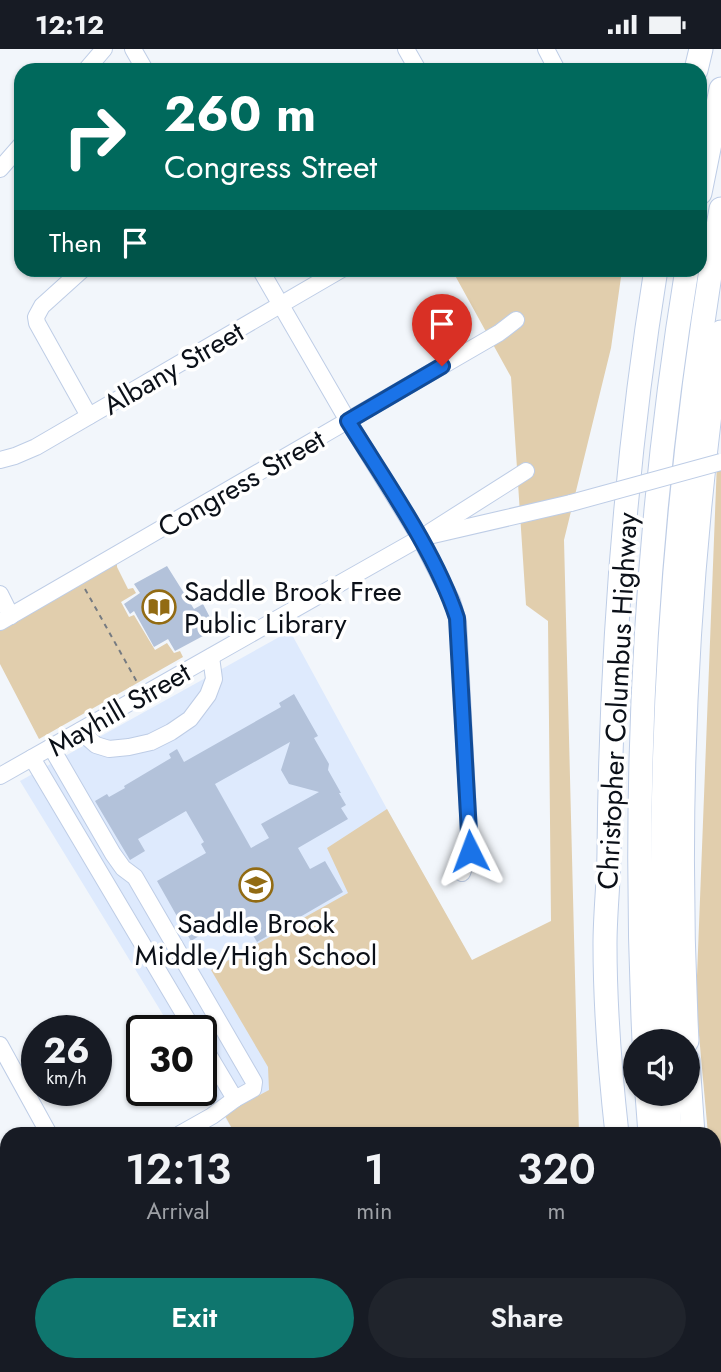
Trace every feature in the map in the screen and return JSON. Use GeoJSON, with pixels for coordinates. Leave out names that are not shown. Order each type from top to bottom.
{"type":"FeatureCollection","features":[{"type":"Feature","properties":{"kind":"highway"},"geometry":{"type":"LineString","coordinates":[[707,158],[721,89]]}},
{"type":"Feature","properties":{"kind":"highway","name":"Christopher Columbus Highway"},"geometry":{"type":"LineString","coordinates":[[665,1029],[663,835],[671,622],[694,389],[721,209]]}},
{"type":"Feature","properties":{"kind":"highway","name":"Christopher Columbus Highway"},"geometry":{"type":"LineString","coordinates":[[616,1127],[610,1070],[605,943],[613,687],[629,469],[655,277]]}},
{"type":"Feature","properties":{"kind":"highway","name":"Christopher Columbus Highway"},"geometry":{"type":"LineString","coordinates":[[644,1029],[639,865],[644,656],[661,455],[686,277]]}},
{"type":"Feature","properties":{"kind":"highway"},"geometry":{"type":"LineString","coordinates":[[686,1029],[682,930],[686,687],[700,504],[721,332]]}},
{"type":"Feature","properties":{"kind":"highway"},"geometry":{"type":"LineString","coordinates":[[648,1106],[649,1127]]}},
{"type":"Feature","properties":{"kind":"highway"},"geometry":{"type":"LineString","coordinates":[[669,1106],[670,1127]]}},
{"type":"Feature","properties":{"kind":"highway"},"geometry":{"type":"LineString","coordinates":[[691,1106],[693,1127]]}},
{"type":"Feature","properties":{"kind":"highway"},"geometry":{"type":"LineString","coordinates":[[612,1127],[614,1109]]}},
{"type":"Feature","properties":{"kind":"street"},"geometry":{"type":"LineString","coordinates":[[92,63],[104,49]]}},
{"type":"Feature","properties":{"kind":"street"},"geometry":{"type":"LineString","coordinates":[[0,169],[14,153]]}},
{"type":"Feature","properties":{"kind":"street"},"geometry":{"type":"LineString","coordinates":[[74,277],[42,306],[36,317],[89,417]]}},
{"type":"Feature","properties":{"kind":"street"},"geometry":{"type":"LineString","coordinates":[[265,277],[420,538],[452,601],[458,622],[470,851],[462,873]]}},
{"type":"Feature","properties":{"kind":"street","name":"Albany Street"},"geometry":{"type":"LineString","coordinates":[[0,460],[36,447],[328,277]]}},
{"type":"Feature","properties":{"kind":"street","name":"Congress Street"},"geometry":{"type":"LineString","coordinates":[[6,619],[499,333],[516,320]]}},
{"type":"Feature","properties":{"kind":"street","name":"Mayhill Street"},"geometry":{"type":"LineString","coordinates":[[420,538],[570,503],[721,462]]}},
{"type":"Feature","properties":{"kind":"street","name":"Mayhill Street"},"geometry":{"type":"LineString","coordinates":[[0,776],[420,538],[526,471]]}},
{"type":"Feature","properties":{"kind":"street"},"geometry":{"type":"LineString","coordinates":[[0,594],[6,619]]}},
{"type":"Feature","properties":{"kind":"street"},"geometry":{"type":"LineString","coordinates":[[80,731],[96,745],[109,748],[151,742],[172,732],[190,719],[208,695],[214,679],[211,657]]}},
{"type":"Feature","properties":{"kind":"street"},"geometry":{"type":"LineString","coordinates":[[51,747],[113,854],[135,877],[254,1082],[253,1089],[192,1127]]}},
{"type":"Feature","properties":{"kind":"street"},"geometry":{"type":"LineString","coordinates":[[32,758],[185,1015]]}},
{"type":"Feature","properties":{"kind":"street"},"geometry":{"type":"LineString","coordinates":[[0,1045],[45,1127]]}},
{"type":"Feature","properties":{"kind":"street"},"geometry":{"type":"LineString","coordinates":[[217,1069],[235,1099]]}},
{"type":"Feature","properties":{"kind":"path"},"geometry":{"type":"LineString","coordinates":[[81,583],[138,683]]}},
{"type":"Feature","properties":{"kind":"shaded area"},"geometry":{"type":"Polygon","coordinates":[[[456,277],[621,277],[611,348],[564,540],[579,1127],[231,1127],[224,1114],[269,1090],[268,1067],[211,970],[348,893],[327,848],[387,809],[472,960],[551,921],[548,621],[526,605],[511,377],[456,277]]]}},
{"type":"Feature","properties":{"kind":"shaded area"},"geometry":{"type":"Polygon","coordinates":[[[721,461],[721,1127],[707,1127],[696,1002],[717,462],[721,461]]]}},
{"type":"Feature","properties":{"kind":"shaded area"},"geometry":{"type":"Polygon","coordinates":[[[117,562],[128,589],[133,588],[136,593],[121,602],[129,617],[134,615],[155,650],[167,643],[174,653],[180,651],[183,657],[39,739],[0,664],[0,630],[117,562]]]}},
{"type":"Feature","properties":{"kind":"shaded area","name":"Saddle Brook Middle/High School"},"geometry":{"type":"Polygon","coordinates":[[[290,631],[472,961],[245,1127],[231,1127],[217,1104],[217,1015],[163,1015],[20,781],[290,631]]]}},
{"type":"Feature","properties":{"kind":"building","name":"Saddle Brook Free Public Library"},"geometry":{"type":"Polygon","coordinates":[[[167,566],[194,609],[203,604],[216,629],[175,651],[168,639],[154,647],[134,611],[130,614],[124,604],[140,593],[134,584],[167,566]]]}},
{"type":"Feature","properties":{"kind":"building"},"geometry":{"type":"Polygon","coordinates":[[[294,694],[318,736],[314,738],[329,764],[328,770],[346,805],[341,808],[348,819],[298,848],[310,869],[325,861],[343,892],[257,942],[246,924],[226,936],[215,916],[200,925],[204,933],[191,941],[157,881],[206,853],[201,844],[204,842],[186,811],[138,839],[145,851],[130,860],[95,801],[125,788],[124,786],[171,758],[169,754],[177,749],[184,762],[281,707],[279,703],[294,694]],[[290,742],[215,784],[251,848],[269,838],[261,824],[319,792],[289,784],[281,770],[290,742]]]}},
{"type":"Feature","properties":{"kind":"place","name":"Saddle Brook Free Public Library"},"geometry":{"type":"Point","coordinates":[159,607]}},
{"type":"Feature","properties":{"kind":"place","name":"Saddle Brook Middle/High School"},"geometry":{"type":"Point","coordinates":[256,885]}},
{"type":"Feature","properties":{"kind":"route"},"geometry":{"type":"LineString","coordinates":[[442,366],[348,421],[420,538],[452,601],[457,618],[470,851]]}}]}
